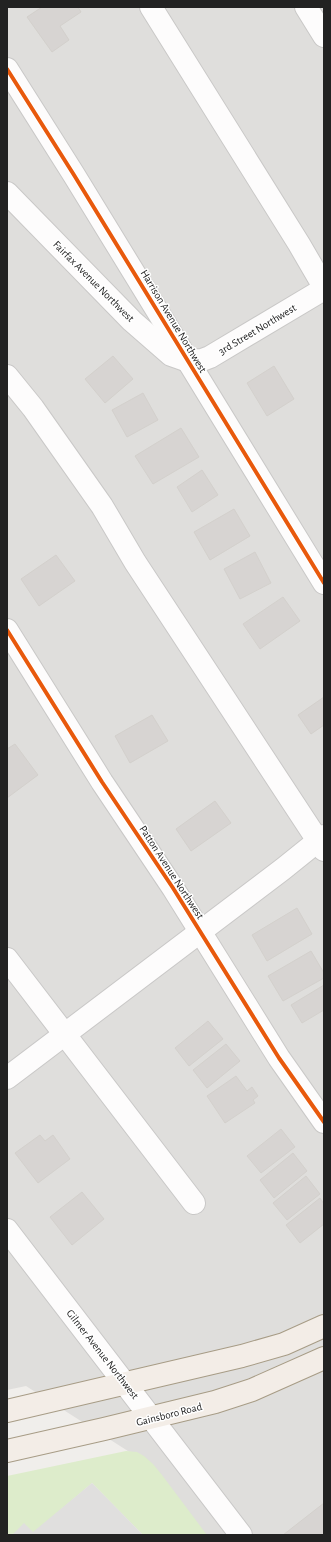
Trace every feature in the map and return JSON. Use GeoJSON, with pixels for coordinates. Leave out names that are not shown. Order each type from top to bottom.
{"type":"FeatureCollection","features":[{"type":"Feature","properties":{"kind":"main road"},"geometry":{"type":"LineString","coordinates":[[7,1411],[242,1356],[284,1344],[324,1326]]}},
{"type":"Feature","properties":{"kind":"main road","name":"Gainsboro Road"},"geometry":{"type":"LineString","coordinates":[[7,1451],[215,1402],[252,1390],[324,1358]]}},
{"type":"Feature","properties":{"kind":"street"},"geometry":{"type":"LineString","coordinates":[[151,7],[299,244],[324,288]]}},
{"type":"Feature","properties":{"kind":"street"},"geometry":{"type":"LineString","coordinates":[[306,7],[324,36]]}},
{"type":"Feature","properties":{"kind":"street","name":"Harrison Avenue Northwest"},"geometry":{"type":"LineString","coordinates":[[7,69],[74,175],[324,583]]}},
{"type":"Feature","properties":{"kind":"street","name":"Fairfax Avenue Northwest"},"geometry":{"type":"LineString","coordinates":[[7,193],[132,320],[171,355],[188,361]]}},
{"type":"Feature","properties":{"kind":"street","name":"3rd Street Northwest"},"geometry":{"type":"LineString","coordinates":[[188,361],[202,360],[210,357],[324,288]]}},
{"type":"Feature","properties":{"kind":"street"},"geometry":{"type":"LineString","coordinates":[[7,376],[33,408],[102,506],[135,562],[322,842],[200,931],[64,1033],[7,1078]]}},
{"type":"Feature","properties":{"kind":"street","name":"Patton Avenue Northwest"},"geometry":{"type":"LineString","coordinates":[[7,630],[102,782],[173,888],[279,1058],[324,1122]]}},
{"type":"Feature","properties":{"kind":"street"},"geometry":{"type":"LineString","coordinates":[[7,959],[194,1204]]}},
{"type":"Feature","properties":{"kind":"street","name":"Gilmer Avenue Northwest"},"geometry":{"type":"LineString","coordinates":[[7,1230],[126,1383],[241,1535]]}},
{"type":"Feature","properties":{"kind":"shaded area"},"geometry":{"type":"Polygon","coordinates":[[[7,7],[324,7],[324,1535],[201,1535],[142,1460],[26,1386],[7,1390],[7,7]]]}},
{"type":"Feature","properties":{"kind":"shaded area"},"geometry":{"type":"Polygon","coordinates":[[[92,1483],[143,1535],[12,1535],[24,1523],[33,1532],[92,1483]]]}},
{"type":"Feature","properties":{"kind":"green space"},"geometry":{"type":"Polygon","coordinates":[[[126,1451],[137,1452],[153,1464],[207,1535],[143,1535],[92,1483],[33,1533],[7,1534],[7,1476],[126,1451]]]}},
{"type":"Feature","properties":{"kind":"building"},"geometry":{"type":"Polygon","coordinates":[[[42,7],[78,7],[81,12],[60,26],[69,40],[52,52],[27,17],[42,7]]]}},
{"type":"Feature","properties":{"kind":"building"},"geometry":{"type":"Polygon","coordinates":[[[113,356],[133,379],[105,403],[85,379],[113,356]]]}},
{"type":"Feature","properties":{"kind":"building"},"geometry":{"type":"Polygon","coordinates":[[[274,366],[294,399],[267,416],[247,383],[274,366]]]}},
{"type":"Feature","properties":{"kind":"building"},"geometry":{"type":"Polygon","coordinates":[[[143,393],[158,420],[127,437],[112,410],[143,393]]]}},
{"type":"Feature","properties":{"kind":"building"},"geometry":{"type":"Polygon","coordinates":[[[181,428],[199,457],[153,484],[135,456],[181,428]]]}},
{"type":"Feature","properties":{"kind":"building"},"geometry":{"type":"Polygon","coordinates":[[[202,470],[218,495],[192,512],[177,487],[202,470]]]}},
{"type":"Feature","properties":{"kind":"building"},"geometry":{"type":"Polygon","coordinates":[[[234,509],[250,536],[210,560],[194,532],[234,509]]]}},
{"type":"Feature","properties":{"kind":"building"},"geometry":{"type":"Polygon","coordinates":[[[255,552],[271,583],[240,599],[224,569],[255,552]]]}},
{"type":"Feature","properties":{"kind":"building"},"geometry":{"type":"Polygon","coordinates":[[[56,555],[75,581],[39,606],[21,579],[56,555]]]}},
{"type":"Feature","properties":{"kind":"building"},"geometry":{"type":"Polygon","coordinates":[[[283,597],[300,621],[260,649],[243,624],[283,597]]]}},
{"type":"Feature","properties":{"kind":"building"},"geometry":{"type":"Polygon","coordinates":[[[324,697],[324,725],[311,734],[298,715],[324,697]]]}},
{"type":"Feature","properties":{"kind":"building"},"geometry":{"type":"Polygon","coordinates":[[[152,715],[168,741],[130,763],[115,736],[152,715]]]}},
{"type":"Feature","properties":{"kind":"building"},"geometry":{"type":"Polygon","coordinates":[[[15,744],[38,775],[7,798],[7,749],[15,744]]]}},
{"type":"Feature","properties":{"kind":"building"},"geometry":{"type":"Polygon","coordinates":[[[215,801],[231,823],[191,851],[176,829],[215,801]]]}},
{"type":"Feature","properties":{"kind":"building"},"geometry":{"type":"Polygon","coordinates":[[[297,908],[312,934],[267,961],[252,935],[297,908]]]}},
{"type":"Feature","properties":{"kind":"building"},"geometry":{"type":"Polygon","coordinates":[[[311,951],[324,973],[324,978],[283,1001],[268,976],[311,951]]]}},
{"type":"Feature","properties":{"kind":"building"},"geometry":{"type":"Polygon","coordinates":[[[324,985],[324,1010],[302,1023],[291,1005],[324,985]]]}},
{"type":"Feature","properties":{"kind":"building"},"geometry":{"type":"Polygon","coordinates":[[[208,1021],[223,1039],[189,1066],[175,1048],[208,1021]]]}},
{"type":"Feature","properties":{"kind":"building"},"geometry":{"type":"Polygon","coordinates":[[[226,1044],[240,1061],[207,1088],[193,1070],[226,1044]]]}},
{"type":"Feature","properties":{"kind":"building"},"geometry":{"type":"Polygon","coordinates":[[[236,1076],[247,1091],[252,1087],[258,1096],[253,1100],[255,1103],[225,1123],[207,1096],[236,1076]]]}},
{"type":"Feature","properties":{"kind":"building"},"geometry":{"type":"Polygon","coordinates":[[[281,1129],[295,1147],[261,1173],[247,1156],[281,1129]]]}},
{"type":"Feature","properties":{"kind":"building"},"geometry":{"type":"Polygon","coordinates":[[[40,1135],[45,1141],[53,1135],[70,1159],[38,1183],[15,1153],[40,1135]]]}},
{"type":"Feature","properties":{"kind":"building"},"geometry":{"type":"Polygon","coordinates":[[[293,1153],[307,1171],[274,1198],[260,1180],[293,1153]]]}},
{"type":"Feature","properties":{"kind":"building"},"geometry":{"type":"Polygon","coordinates":[[[306,1176],[320,1194],[287,1220],[273,1203],[306,1176]]]}},
{"type":"Feature","properties":{"kind":"building"},"geometry":{"type":"Polygon","coordinates":[[[82,1192],[104,1219],[72,1245],[50,1217],[82,1192]]]}},
{"type":"Feature","properties":{"kind":"building"},"geometry":{"type":"Polygon","coordinates":[[[320,1198],[324,1204],[324,1224],[300,1243],[286,1225],[320,1198]]]}},
{"type":"Feature","properties":{"kind":"building"},"geometry":{"type":"Polygon","coordinates":[[[324,1503],[324,1535],[283,1535],[324,1503]]]}},
{"type":"Feature","properties":{"kind":"cycle path"},"geometry":{"type":"LineString","coordinates":[[7,69],[74,175],[324,583]]}},
{"type":"Feature","properties":{"kind":"cycle path"},"geometry":{"type":"LineString","coordinates":[[7,630],[102,782],[173,888],[279,1058],[324,1122]]}}]}
